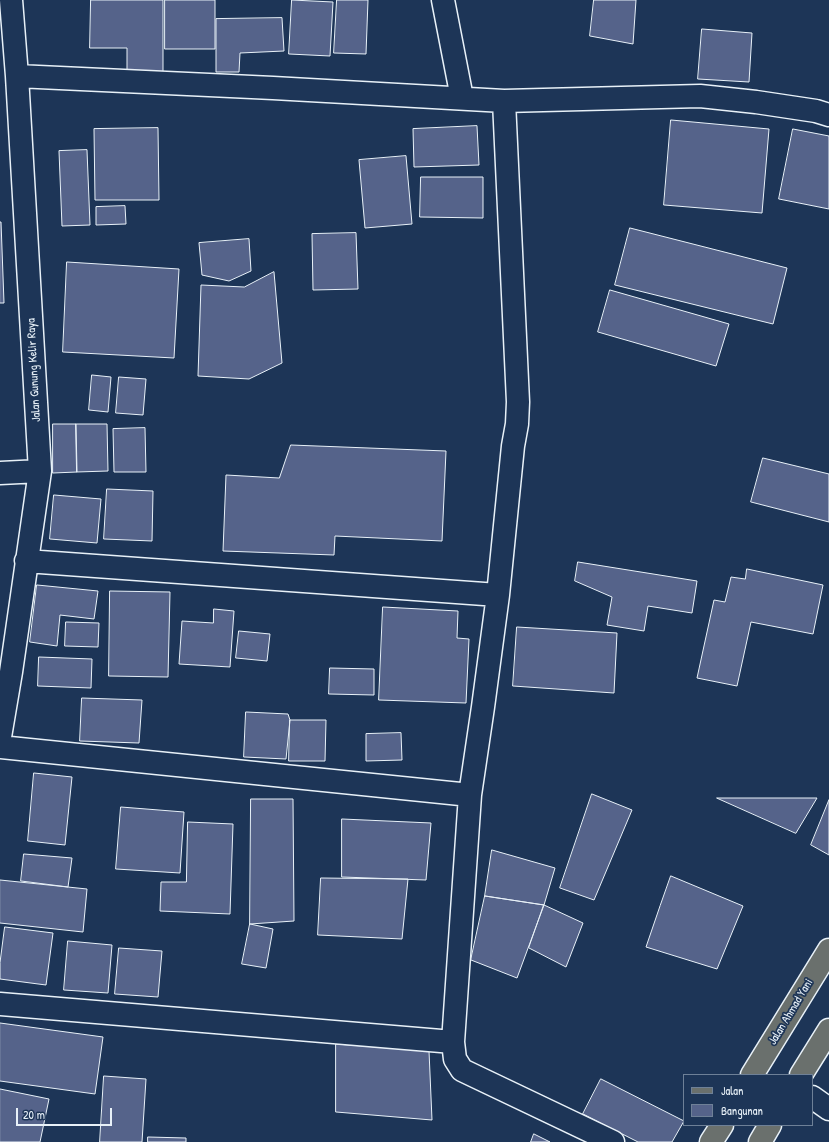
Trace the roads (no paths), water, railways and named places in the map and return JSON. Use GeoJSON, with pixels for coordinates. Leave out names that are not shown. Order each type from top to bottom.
{"type":"FeatureCollection","features":[{"type":"Feature","properties":{"kind":"main road","name":"Jalan Ahmad Yani"},"geometry":{"type":"LineString","coordinates":[[753,1074],[829,950]]}},
{"type":"Feature","properties":{"kind":"main road"},"geometry":{"type":"LineString","coordinates":[[802,1074],[829,1030]]}},
{"type":"Feature","properties":{"kind":"main road"},"geometry":{"type":"LineString","coordinates":[[711,1142],[721,1126]]}},
{"type":"Feature","properties":{"kind":"main road"},"geometry":{"type":"LineString","coordinates":[[760,1142],[769,1126]]}},
{"type":"Feature","properties":{"kind":"street","name":"Jalan Gunung Kelir Raya"},"geometry":{"type":"LineString","coordinates":[[0,738],[11,672],[38,480],[17,76],[11,0]]}},
{"type":"Feature","properties":{"kind":"street"},"geometry":{"type":"LineString","coordinates":[[443,0],[462,98]]}},
{"type":"Feature","properties":{"kind":"street"},"geometry":{"type":"LineString","coordinates":[[17,76],[504,101],[700,96],[756,102],[816,111],[829,115]]}},
{"type":"Feature","properties":{"kind":"street"},"geometry":{"type":"LineString","coordinates":[[504,101],[518,402],[517,424],[513,446],[498,595],[470,795],[453,1042],[455,1058],[462,1070],[613,1142]]}},
{"type":"Feature","properties":{"kind":"street"},"geometry":{"type":"LineString","coordinates":[[0,473],[38,480]]}},
{"type":"Feature","properties":{"kind":"street"},"geometry":{"type":"LineString","coordinates":[[26,561],[498,595]]}},
{"type":"Feature","properties":{"kind":"street"},"geometry":{"type":"LineString","coordinates":[[0,747],[470,795]]}},
{"type":"Feature","properties":{"kind":"street"},"geometry":{"type":"LineString","coordinates":[[0,1004],[453,1042]]}},
{"type":"Feature","properties":{"kind":"street"},"geometry":{"type":"LineString","coordinates":[[813,1098],[829,1109]]}}]}
